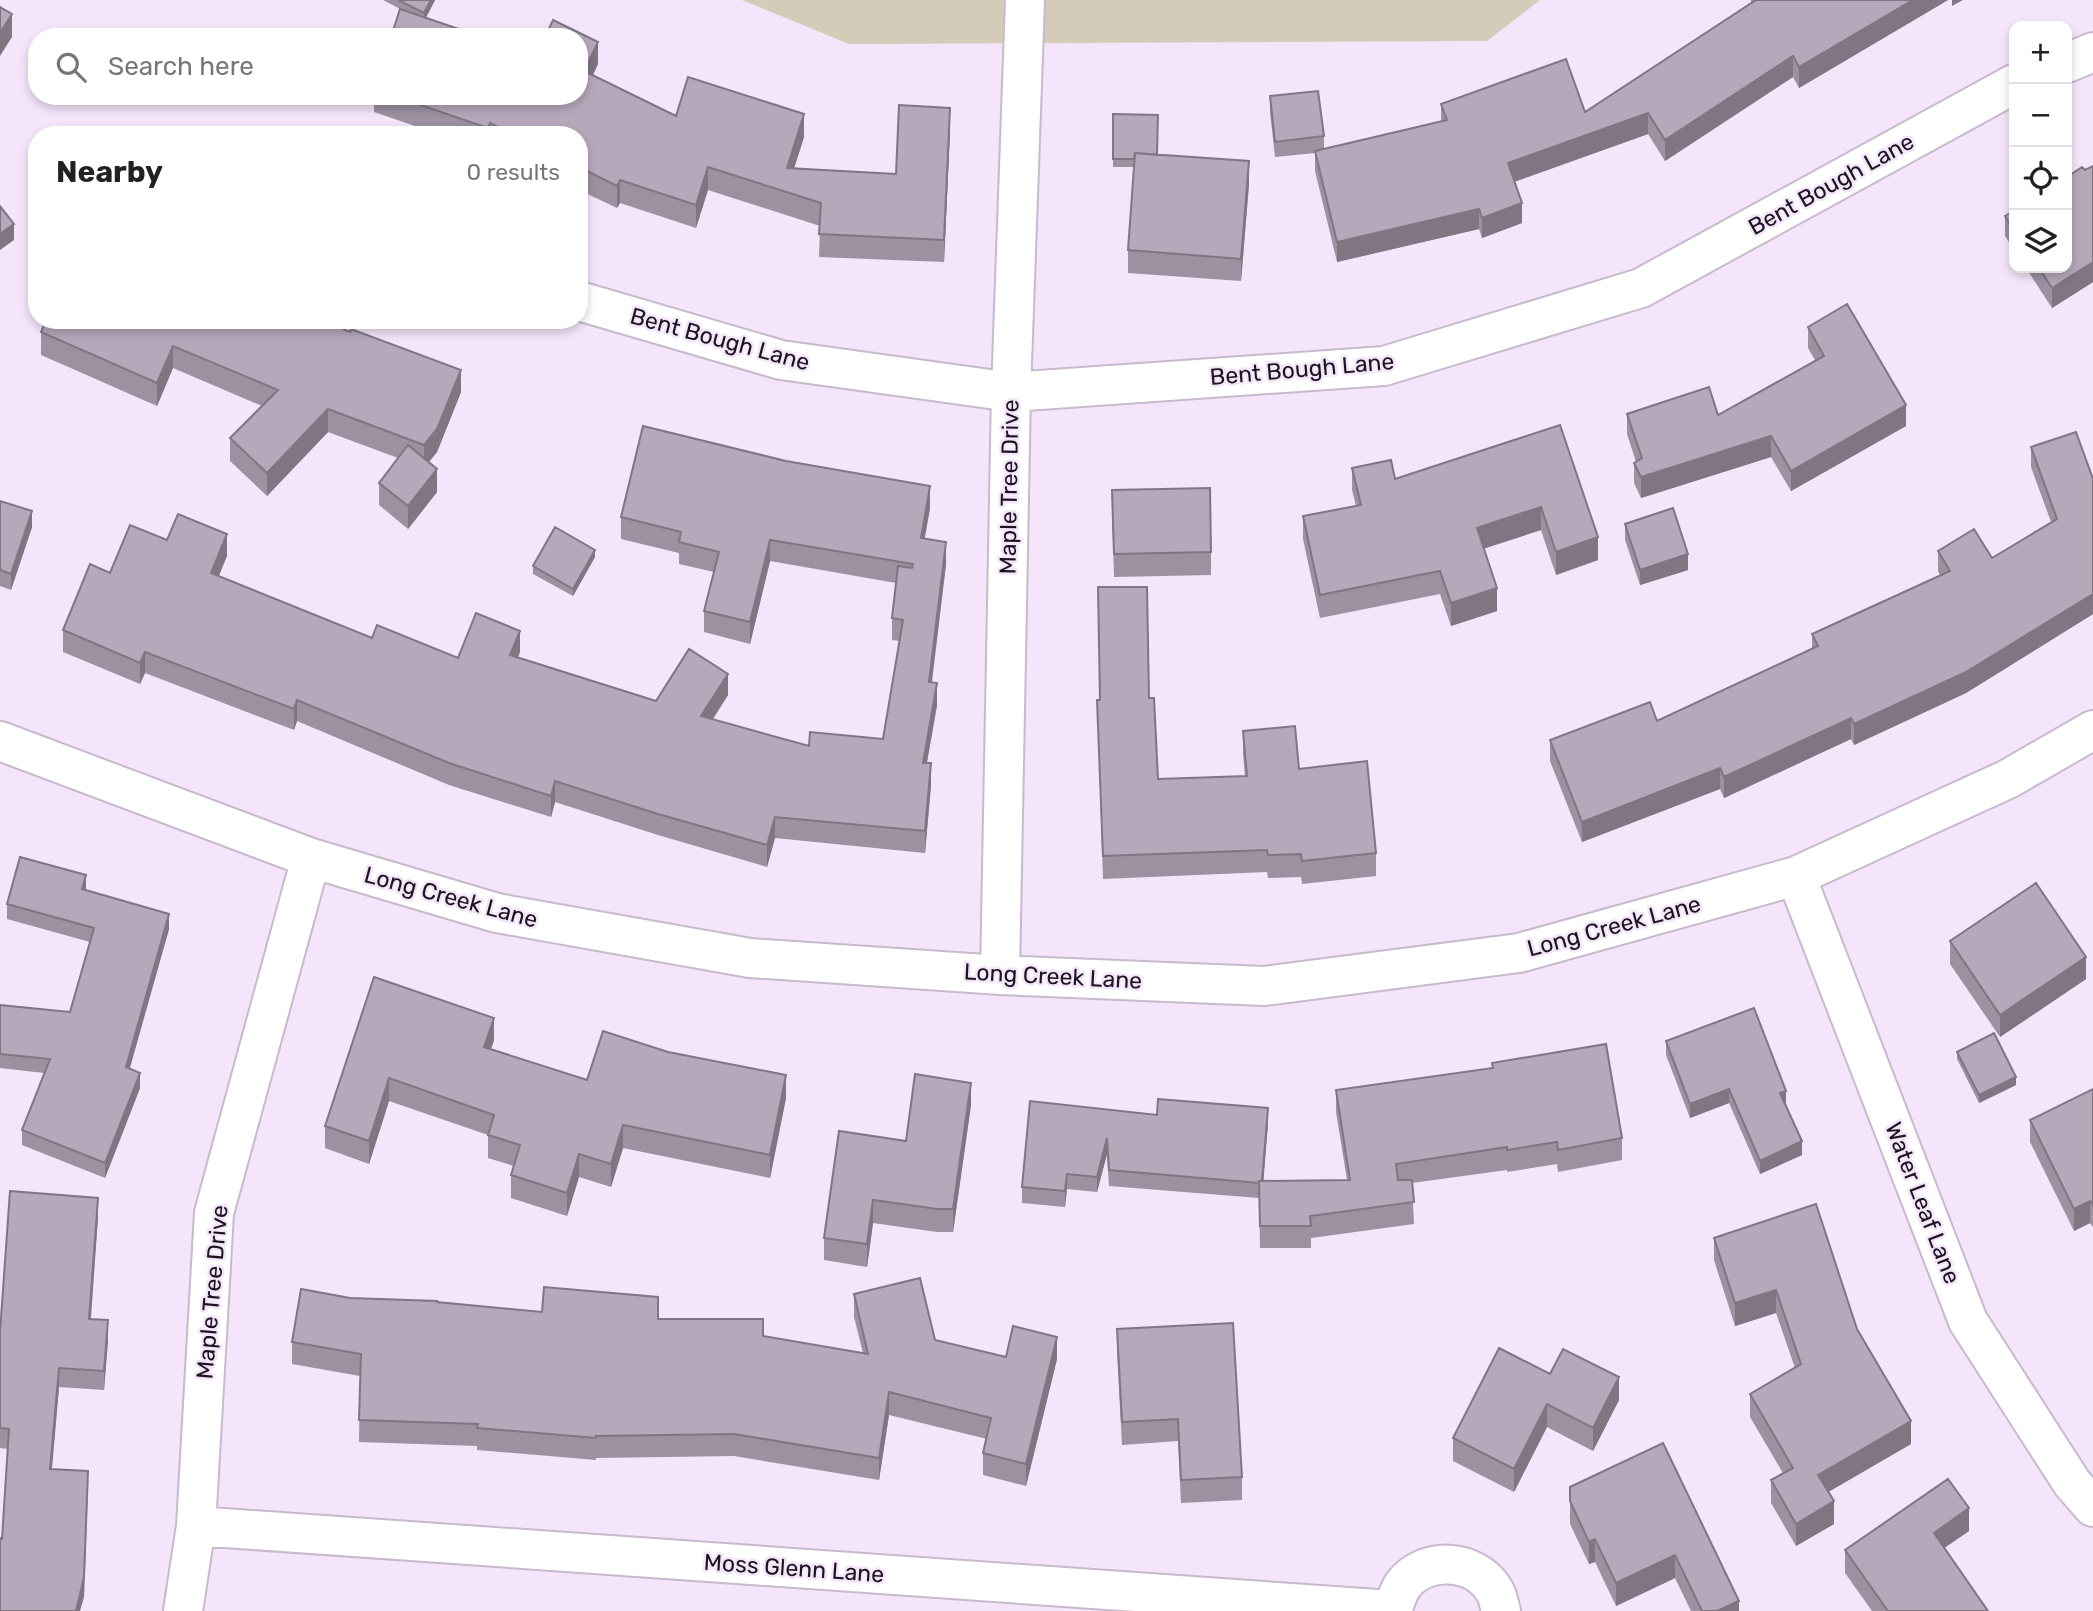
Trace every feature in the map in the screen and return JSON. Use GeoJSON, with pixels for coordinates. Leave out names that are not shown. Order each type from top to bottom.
{"type":"FeatureCollection","features":[{"type":"Feature","properties":{"kind":"street","name":"Maple Tree Drive"},"geometry":{"type":"LineString","coordinates":[[1000,975],[1011,392],[1025,0]]}},
{"type":"Feature","properties":{"kind":"street"},"geometry":{"type":"LineString","coordinates":[[2072,61],[2093,52]]}},
{"type":"Feature","properties":{"kind":"street","name":"Bent Bough Lane"},"geometry":{"type":"LineString","coordinates":[[588,304],[781,360],[1011,392],[1384,366],[1653,282],[2009,87]]}},
{"type":"Feature","properties":{"kind":"street","name":"Long Creek Lane"},"geometry":{"type":"LineString","coordinates":[[0,741],[311,858],[498,914],[750,958],[1000,975],[1264,986],[1518,953],[1796,876],[2008,779],[2093,730]]}},
{"type":"Feature","properties":{"kind":"street","name":"Maple Tree Drive"},"geometry":{"type":"LineString","coordinates":[[183,1611],[196,1526],[215,1213],[311,858]]}},
{"type":"Feature","properties":{"kind":"street","name":"Water Leaf Lane"},"geometry":{"type":"LineString","coordinates":[[1796,876],[1968,1321],[2073,1483],[2093,1507]]}},
{"type":"Feature","properties":{"kind":"street","name":"Moss Glenn Lane"},"geometry":{"type":"LineString","coordinates":[[196,1526],[1392,1611],[1402,1586],[1423,1569],[1450,1563],[1475,1571],[1494,1590],[1501,1611]]}},
{"type":"Feature","properties":{"kind":"shaded area"},"geometry":{"type":"Polygon","coordinates":[[[742,0],[1540,0],[1487,41],[849,44],[742,0]]]}},
{"type":"Feature","properties":{"kind":"building"},"geometry":{"type":"Polygon","coordinates":[[[398,0],[431,0],[424,13],[398,0]]]}},
{"type":"Feature","properties":{"kind":"building"},"geometry":{"type":"Polygon","coordinates":[[[1756,0],[1913,0],[1799,67],[1793,56],[1665,140],[1648,113],[1508,163],[1522,203],[1482,218],[1479,209],[1337,242],[1315,151],[1447,120],[1441,104],[1566,59],[1585,112],[1756,0]]]}},
{"type":"Feature","properties":{"kind":"building"},"geometry":{"type":"Polygon","coordinates":[[[0,7],[12,14],[0,33],[0,7]]]}},
{"type":"Feature","properties":{"kind":"building"},"geometry":{"type":"Polygon","coordinates":[[[400,9],[456,28],[394,28],[400,9]]]}},
{"type":"Feature","properties":{"kind":"building"},"geometry":{"type":"Polygon","coordinates":[[[553,20],[569,28],[549,28],[553,20]]]}},
{"type":"Feature","properties":{"kind":"building"},"geometry":{"type":"Polygon","coordinates":[[[588,37],[598,42],[588,63],[588,37]]]}},
{"type":"Feature","properties":{"kind":"building"},"geometry":{"type":"Polygon","coordinates":[[[588,73],[676,116],[688,77],[804,114],[787,168],[896,174],[899,105],[950,108],[944,240],[819,234],[821,203],[708,167],[696,205],[620,180],[617,186],[588,172],[588,126],[496,126],[490,123],[489,126],[420,105],[588,105],[588,73]]]}},
{"type":"Feature","properties":{"kind":"building"},"geometry":{"type":"Polygon","coordinates":[[[1318,91],[1324,136],[1275,142],[1270,96],[1318,91]]]}},
{"type":"Feature","properties":{"kind":"building"},"geometry":{"type":"Polygon","coordinates":[[[1113,114],[1158,115],[1157,155],[1135,153],[1134,159],[1113,159],[1113,114]]]}},
{"type":"Feature","properties":{"kind":"building"},"geometry":{"type":"Polygon","coordinates":[[[1135,153],[1249,161],[1241,259],[1128,250],[1135,153]]]}},
{"type":"Feature","properties":{"kind":"building"},"geometry":{"type":"Polygon","coordinates":[[[2093,166],[2093,262],[2052,288],[2042,273],[2072,273],[2072,174],[2082,167],[2085,170],[2093,166]]]}},
{"type":"Feature","properties":{"kind":"building"},"geometry":{"type":"Polygon","coordinates":[[[0,206],[14,224],[0,234],[0,206]]]}},
{"type":"Feature","properties":{"kind":"building"},"geometry":{"type":"Polygon","coordinates":[[[1847,304],[1906,405],[1791,471],[1771,436],[1641,477],[1634,463],[1642,458],[1627,414],[1709,387],[1718,415],[1824,356],[1808,327],[1847,304]]]}},
{"type":"Feature","properties":{"kind":"building"},"geometry":{"type":"Polygon","coordinates":[[[42,329],[343,329],[350,332],[351,329],[461,370],[437,429],[424,445],[328,409],[267,473],[230,438],[278,390],[173,346],[157,383],[41,332],[42,329]]]}},
{"type":"Feature","properties":{"kind":"building"},"geometry":{"type":"Polygon","coordinates":[[[1560,425],[1598,537],[1556,552],[1541,507],[1477,528],[1497,588],[1451,603],[1440,571],[1320,595],[1303,516],[1361,505],[1352,468],[1391,460],[1395,479],[1560,425]]]}},
{"type":"Feature","properties":{"kind":"building"},"geometry":{"type":"Polygon","coordinates":[[[643,426],[786,461],[930,486],[921,538],[946,542],[929,682],[937,683],[923,763],[931,763],[925,831],[775,817],[767,845],[555,781],[551,796],[449,763],[297,700],[294,709],[145,652],[140,663],[63,630],[90,564],[110,573],[130,525],[167,540],[178,514],[227,534],[211,573],[372,638],[377,625],[458,658],[476,613],[520,631],[510,655],[656,701],[689,649],[728,674],[701,716],[809,746],[810,732],[883,739],[903,620],[892,618],[898,566],[912,568],[913,564],[770,540],[750,622],[704,611],[719,552],[679,542],[681,532],[621,517],[643,426]]]}},
{"type":"Feature","properties":{"kind":"building"},"geometry":{"type":"Polygon","coordinates":[[[2076,432],[2093,479],[2093,594],[1966,672],[1854,724],[1851,718],[1724,777],[1720,768],[1582,822],[1550,740],[1650,702],[1657,721],[1818,646],[1812,634],[1950,571],[1938,551],[1974,529],[1992,558],[2057,519],[2031,447],[2076,432]]]}},
{"type":"Feature","properties":{"kind":"building"},"geometry":{"type":"Polygon","coordinates":[[[408,445],[437,469],[408,506],[379,483],[408,445]]]}},
{"type":"Feature","properties":{"kind":"building"},"geometry":{"type":"Polygon","coordinates":[[[1210,488],[1211,552],[1114,554],[1112,490],[1210,488]]]}},
{"type":"Feature","properties":{"kind":"building"},"geometry":{"type":"Polygon","coordinates":[[[0,501],[32,511],[11,574],[0,570],[0,501]]]}},
{"type":"Feature","properties":{"kind":"building"},"geometry":{"type":"Polygon","coordinates":[[[1673,508],[1688,554],[1640,570],[1625,524],[1673,508]]]}},
{"type":"Feature","properties":{"kind":"building"},"geometry":{"type":"Polygon","coordinates":[[[555,527],[595,550],[573,589],[533,566],[555,527]]]}},
{"type":"Feature","properties":{"kind":"building"},"geometry":{"type":"Polygon","coordinates":[[[1098,587],[1147,587],[1149,698],[1154,698],[1158,779],[1247,776],[1243,731],[1295,726],[1299,769],[1367,761],[1376,853],[1302,861],[1301,854],[1268,855],[1267,850],[1103,856],[1097,700],[1100,700],[1098,587]]]}},
{"type":"Feature","properties":{"kind":"building"},"geometry":{"type":"Polygon","coordinates":[[[20,857],[86,875],[82,889],[169,914],[126,1067],[140,1073],[105,1163],[22,1130],[50,1059],[0,1054],[0,1005],[70,1012],[94,928],[7,904],[20,857]]]}},
{"type":"Feature","properties":{"kind":"building"},"geometry":{"type":"Polygon","coordinates":[[[2036,883],[2086,957],[2000,1015],[1950,941],[2036,883]]]}},
{"type":"Feature","properties":{"kind":"building"},"geometry":{"type":"Polygon","coordinates":[[[374,977],[494,1018],[484,1047],[587,1080],[603,1031],[668,1052],[786,1075],[770,1155],[623,1125],[611,1164],[579,1154],[567,1193],[511,1175],[520,1145],[488,1135],[494,1115],[389,1078],[369,1141],[325,1126],[374,977]]]}},
{"type":"Feature","properties":{"kind":"building"},"geometry":{"type":"Polygon","coordinates":[[[1754,1008],[1786,1091],[1780,1093],[1802,1141],[1760,1161],[1729,1089],[1690,1104],[1666,1041],[1754,1008]]]}},
{"type":"Feature","properties":{"kind":"building"},"geometry":{"type":"Polygon","coordinates":[[[1994,1033],[2016,1077],[1979,1095],[1957,1052],[1994,1033]]]}},
{"type":"Feature","properties":{"kind":"building"},"geometry":{"type":"Polygon","coordinates":[[[1606,1044],[1622,1138],[1558,1150],[1557,1142],[1396,1164],[1398,1180],[1412,1180],[1414,1202],[1310,1216],[1311,1226],[1260,1226],[1259,1181],[1350,1180],[1336,1090],[1493,1068],[1492,1063],[1606,1044]]]}},
{"type":"Feature","properties":{"kind":"building"},"geometry":{"type":"Polygon","coordinates":[[[915,1074],[971,1083],[953,1209],[873,1200],[867,1244],[824,1238],[839,1131],[906,1141],[915,1074]]]}},
{"type":"Feature","properties":{"kind":"building"},"geometry":{"type":"Polygon","coordinates":[[[2093,1089],[2093,1205],[2090,1201],[2074,1209],[2030,1120],[2093,1089]]]}},
{"type":"Feature","properties":{"kind":"building"},"geometry":{"type":"Polygon","coordinates":[[[1158,1099],[1268,1108],[1262,1181],[1259,1183],[1109,1170],[1107,1138],[1097,1177],[1067,1174],[1065,1191],[1022,1187],[1030,1101],[1157,1115],[1158,1099]]]}},
{"type":"Feature","properties":{"kind":"building"},"geometry":{"type":"Polygon","coordinates":[[[10,1191],[98,1198],[89,1319],[108,1320],[104,1371],[59,1368],[50,1469],[88,1471],[84,1577],[76,1611],[0,1611],[0,1538],[2,1539],[9,1429],[0,1428],[0,1332],[10,1191]]]}},
{"type":"Feature","properties":{"kind":"building"},"geometry":{"type":"Polygon","coordinates":[[[1816,1204],[1857,1329],[1911,1421],[1818,1475],[1834,1501],[1796,1524],[1771,1480],[1793,1468],[1750,1394],[1801,1364],[1776,1290],[1735,1303],[1714,1238],[1816,1204]]]}},
{"type":"Feature","properties":{"kind":"building"},"geometry":{"type":"Polygon","coordinates":[[[920,1278],[935,1340],[1006,1357],[1013,1326],[1057,1337],[1026,1464],[983,1453],[991,1418],[889,1392],[879,1458],[734,1434],[596,1438],[477,1428],[478,1424],[359,1420],[361,1354],[292,1342],[301,1289],[350,1298],[437,1301],[542,1312],[544,1287],[658,1297],[658,1319],[763,1319],[763,1336],[868,1354],[854,1294],[920,1278]]]}},
{"type":"Feature","properties":{"kind":"building"},"geometry":{"type":"Polygon","coordinates":[[[1233,1323],[1242,1477],[1181,1480],[1178,1419],[1122,1422],[1117,1329],[1233,1323]]]}},
{"type":"Feature","properties":{"kind":"building"},"geometry":{"type":"Polygon","coordinates":[[[1499,1348],[1550,1374],[1563,1349],[1619,1377],[1593,1428],[1547,1404],[1514,1469],[1453,1438],[1499,1348]]]}},
{"type":"Feature","properties":{"kind":"building"},"geometry":{"type":"Polygon","coordinates":[[[1663,1443],[1739,1601],[1717,1611],[1702,1611],[1675,1555],[1616,1583],[1595,1539],[1589,1542],[1570,1501],[1570,1487],[1663,1443]]]}},
{"type":"Feature","properties":{"kind":"building"},"geometry":{"type":"Polygon","coordinates":[[[1948,1479],[1969,1508],[1934,1533],[1988,1611],[1888,1611],[1845,1550],[1948,1479]]]}}]}
